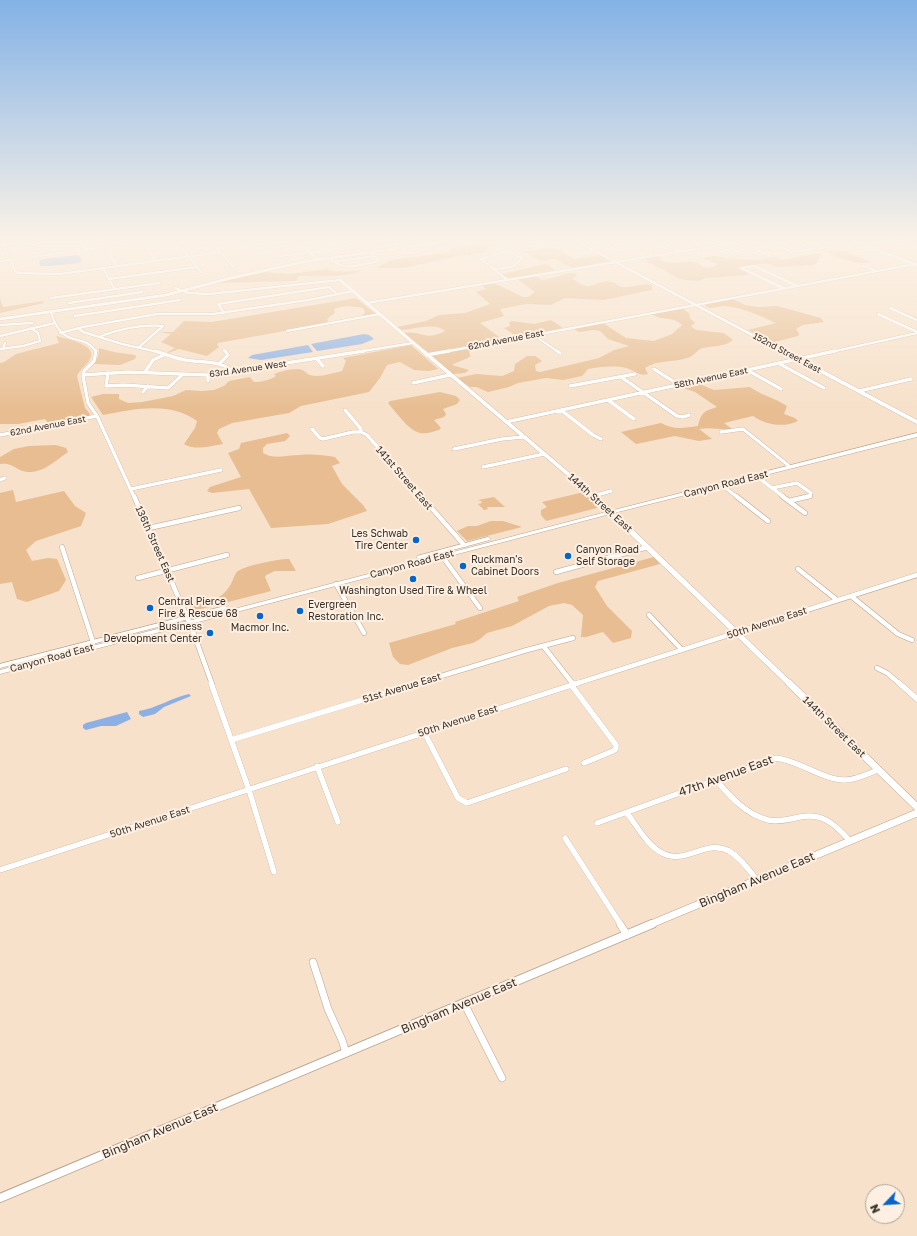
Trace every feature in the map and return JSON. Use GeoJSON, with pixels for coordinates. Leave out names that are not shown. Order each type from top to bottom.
{"type":"FeatureCollection","features":[{"type":"Feature","properties":{"kind":"main road","name":"Canyon Road East"},"geometry":{"type":"LineString","coordinates":[[0,666],[93,642],[336,584],[788,464],[917,432]]}},
{"type":"Feature","properties":{"kind":"main road","name":"Canyon Road East"},"geometry":{"type":"LineString","coordinates":[[0,672],[464,545],[722,485],[917,435]]}},
{"type":"Feature","properties":{"kind":"main road"},"geometry":{"type":"LineString","coordinates":[[799,466],[814,460],[813,458]]}},
{"type":"Feature","properties":{"kind":"main road"},"geometry":{"type":"LineString","coordinates":[[442,556],[463,548],[464,545]]}},
{"type":"Feature","properties":{"kind":"main road"},"geometry":{"type":"LineString","coordinates":[[336,584],[337,581],[364,572]]}},
{"type":"Feature","properties":{"kind":"street"},"geometry":{"type":"LineString","coordinates":[[51,298],[59,297]]}},
{"type":"Feature","properties":{"kind":"street"},"geometry":{"type":"LineString","coordinates":[[69,303],[111,297]]}},
{"type":"Feature","properties":{"kind":"street"},"geometry":{"type":"LineString","coordinates":[[0,319],[150,297]]}},
{"type":"Feature","properties":{"kind":"street"},"geometry":{"type":"LineString","coordinates":[[224,313],[218,304],[266,297]]}},
{"type":"Feature","properties":{"kind":"street"},"geometry":{"type":"LineString","coordinates":[[60,333],[78,328],[157,314],[187,315],[224,313],[324,297]]}},
{"type":"Feature","properties":{"kind":"street","name":"144th Street East"},"geometry":{"type":"LineString","coordinates":[[360,297],[426,355],[611,511],[917,807]]}},
{"type":"Feature","properties":{"kind":"street"},"geometry":{"type":"LineString","coordinates":[[367,303],[404,297]]}},
{"type":"Feature","properties":{"kind":"street","name":"152nd Street East"},"geometry":{"type":"LineString","coordinates":[[681,297],[917,422]]}},
{"type":"Feature","properties":{"kind":"street","name":"62nd Avenue East"},"geometry":{"type":"LineString","coordinates":[[426,355],[740,297]]}},
{"type":"Feature","properties":{"kind":"street"},"geometry":{"type":"LineString","coordinates":[[96,299],[99,305]]}},
{"type":"Feature","properties":{"kind":"street"},"geometry":{"type":"LineString","coordinates":[[131,300],[135,307]]}},
{"type":"Feature","properties":{"kind":"street"},"geometry":{"type":"LineString","coordinates":[[75,316],[180,300]]}},
{"type":"Feature","properties":{"kind":"street"},"geometry":{"type":"LineString","coordinates":[[890,308],[917,320]]}},
{"type":"Feature","properties":{"kind":"street"},"geometry":{"type":"LineString","coordinates":[[187,315],[189,310]]}},
{"type":"Feature","properties":{"kind":"street"},"geometry":{"type":"LineString","coordinates":[[51,312],[60,333],[68,338],[88,343],[95,349],[95,359],[83,375]]}},
{"type":"Feature","properties":{"kind":"street"},"geometry":{"type":"LineString","coordinates":[[287,330],[380,314]]}},
{"type":"Feature","properties":{"kind":"street"},"geometry":{"type":"LineString","coordinates":[[878,314],[917,332]]}},
{"type":"Feature","properties":{"kind":"street"},"geometry":{"type":"LineString","coordinates":[[32,322],[0,325],[2,336],[55,323]]}},
{"type":"Feature","properties":{"kind":"street"},"geometry":{"type":"LineString","coordinates":[[100,336],[151,326],[163,326],[139,347]]}},
{"type":"Feature","properties":{"kind":"street"},"geometry":{"type":"LineString","coordinates":[[2,349],[23,346],[40,341],[38,333],[31,328]]}},
{"type":"Feature","properties":{"kind":"street"},"geometry":{"type":"LineString","coordinates":[[78,328],[83,332],[122,344],[139,347],[188,361],[219,364],[229,367],[233,372]]}},
{"type":"Feature","properties":{"kind":"street","name":"58th Avenue East"},"geometry":{"type":"LineString","coordinates":[[506,422],[917,332]]}},
{"type":"Feature","properties":{"kind":"street"},"geometry":{"type":"LineString","coordinates":[[534,335],[560,353]]}},
{"type":"Feature","properties":{"kind":"street"},"geometry":{"type":"LineString","coordinates":[[2,349],[6,343]]}},
{"type":"Feature","properties":{"kind":"street","name":"63rd Avenue West"},"geometry":{"type":"LineString","coordinates":[[83,375],[144,372],[182,375],[208,375],[318,359],[412,343]]}},
{"type":"Feature","properties":{"kind":"street"},"geometry":{"type":"LineString","coordinates":[[219,364],[228,355],[224,350]]}},
{"type":"Feature","properties":{"kind":"street"},"geometry":{"type":"LineString","coordinates":[[144,372],[153,360],[166,354]]}},
{"type":"Feature","properties":{"kind":"street"},"geometry":{"type":"LineString","coordinates":[[318,359],[323,366]]}},
{"type":"Feature","properties":{"kind":"street"},"geometry":{"type":"LineString","coordinates":[[778,363],[824,388]]}},
{"type":"Feature","properties":{"kind":"street"},"geometry":{"type":"LineString","coordinates":[[654,369],[679,385]]}},
{"type":"Feature","properties":{"kind":"street"},"geometry":{"type":"LineString","coordinates":[[747,370],[781,389]]}},
{"type":"Feature","properties":{"kind":"street"},"geometry":{"type":"LineString","coordinates":[[108,373],[106,386],[148,386],[168,388],[182,375]]}},
{"type":"Feature","properties":{"kind":"street"},"geometry":{"type":"LineString","coordinates":[[570,386],[635,374]]}},
{"type":"Feature","properties":{"kind":"street","name":"136th Street East"},"geometry":{"type":"LineString","coordinates":[[83,375],[88,403],[97,416],[149,528],[188,620],[232,740],[274,872]]}},
{"type":"Feature","properties":{"kind":"street"},"geometry":{"type":"LineString","coordinates":[[208,375],[208,381]]}},
{"type":"Feature","properties":{"kind":"street"},"geometry":{"type":"LineString","coordinates":[[413,383],[450,375]]}},
{"type":"Feature","properties":{"kind":"street"},"geometry":{"type":"LineString","coordinates":[[621,377],[677,416],[682,417],[689,415]]}},
{"type":"Feature","properties":{"kind":"street"},"geometry":{"type":"LineString","coordinates":[[859,391],[911,379]]}},
{"type":"Feature","properties":{"kind":"street"},"geometry":{"type":"LineString","coordinates":[[143,392],[148,386]]}},
{"type":"Feature","properties":{"kind":"street"},"geometry":{"type":"LineString","coordinates":[[608,400],[634,419]]}},
{"type":"Feature","properties":{"kind":"street","name":"141st Street East"},"geometry":{"type":"LineString","coordinates":[[345,410],[362,432],[367,435],[464,545]]}},
{"type":"Feature","properties":{"kind":"street"},"geometry":{"type":"LineString","coordinates":[[561,410],[593,435],[601,439]]}},
{"type":"Feature","properties":{"kind":"street","name":"62nd Avenue East"},"geometry":{"type":"LineString","coordinates":[[0,435],[97,416]]}},
{"type":"Feature","properties":{"kind":"street"},"geometry":{"type":"LineString","coordinates":[[312,429],[323,439],[353,432],[362,432]]}},
{"type":"Feature","properties":{"kind":"street"},"geometry":{"type":"LineString","coordinates":[[721,432],[743,429],[788,464]]}},
{"type":"Feature","properties":{"kind":"street"},"geometry":{"type":"LineString","coordinates":[[454,449],[502,439],[524,437]]}},
{"type":"Feature","properties":{"kind":"street"},"geometry":{"type":"LineString","coordinates":[[482,467],[544,454]]}},
{"type":"Feature","properties":{"kind":"street"},"geometry":{"type":"LineString","coordinates":[[131,489],[221,470]]}},
{"type":"Feature","properties":{"kind":"street"},"geometry":{"type":"LineString","coordinates":[[756,476],[806,513]]}},
{"type":"Feature","properties":{"kind":"street"},"geometry":{"type":"LineString","coordinates":[[0,480],[5,478]]}},
{"type":"Feature","properties":{"kind":"street"},"geometry":{"type":"LineString","coordinates":[[772,488],[797,483],[811,493],[810,496],[789,501]]}},
{"type":"Feature","properties":{"kind":"street"},"geometry":{"type":"LineString","coordinates":[[722,485],[768,521]]}},
{"type":"Feature","properties":{"kind":"street"},"geometry":{"type":"LineString","coordinates":[[593,496],[612,491]]}},
{"type":"Feature","properties":{"kind":"street"},"geometry":{"type":"LineString","coordinates":[[149,528],[239,508]]}},
{"type":"Feature","properties":{"kind":"street"},"geometry":{"type":"LineString","coordinates":[[62,547],[93,642]]}},
{"type":"Feature","properties":{"kind":"street"},"geometry":{"type":"LineString","coordinates":[[556,572],[648,547]]}},
{"type":"Feature","properties":{"kind":"street"},"geometry":{"type":"LineString","coordinates":[[138,578],[227,556]]}},
{"type":"Feature","properties":{"kind":"street"},"geometry":{"type":"LineString","coordinates":[[442,556],[480,608]]}},
{"type":"Feature","properties":{"kind":"street"},"geometry":{"type":"LineString","coordinates":[[798,569],[837,600]]}},
{"type":"Feature","properties":{"kind":"street","name":"50th Avenue East"},"geometry":{"type":"LineString","coordinates":[[0,870],[249,790],[317,766],[916,576]]}},
{"type":"Feature","properties":{"kind":"street"},"geometry":{"type":"LineString","coordinates":[[336,584],[364,633]]}},
{"type":"Feature","properties":{"kind":"street"},"geometry":{"type":"LineString","coordinates":[[851,596],[898,634],[912,640]]}},
{"type":"Feature","properties":{"kind":"street"},"geometry":{"type":"LineString","coordinates":[[649,615],[682,650]]}},
{"type":"Feature","properties":{"kind":"street","name":"51st Avenue East"},"geometry":{"type":"LineString","coordinates":[[232,740],[527,650],[544,647],[572,638]]}},
{"type":"Feature","properties":{"kind":"street"},"geometry":{"type":"LineString","coordinates":[[544,647],[616,745],[616,749],[608,754],[584,763]]}},
{"type":"Feature","properties":{"kind":"street"},"geometry":{"type":"LineString","coordinates":[[877,668],[887,673],[917,699]]}},
{"type":"Feature","properties":{"kind":"street"},"geometry":{"type":"LineString","coordinates":[[424,732],[458,798],[465,803],[566,769]]}},
{"type":"Feature","properties":{"kind":"street","name":"47th Avenue East"},"geometry":{"type":"LineString","coordinates":[[597,824],[715,779],[776,758],[793,760],[834,779],[842,780],[853,779],[878,770]]}},
{"type":"Feature","properties":{"kind":"street"},"geometry":{"type":"LineString","coordinates":[[317,766],[338,822]]}},
{"type":"Feature","properties":{"kind":"street"},"geometry":{"type":"LineString","coordinates":[[715,779],[742,808],[755,815],[769,820],[779,821],[809,815],[819,816],[833,823],[850,841]]}},
{"type":"Feature","properties":{"kind":"street","name":"Bingham Avenue East"},"geometry":{"type":"LineString","coordinates":[[0,1198],[917,812]]}},
{"type":"Feature","properties":{"kind":"street"},"geometry":{"type":"LineString","coordinates":[[627,813],[662,853],[670,856],[681,857],[705,848],[720,848],[729,851],[739,859],[757,880]]}},
{"type":"Feature","properties":{"kind":"street"},"geometry":{"type":"LineString","coordinates":[[565,838],[627,935]]}},
{"type":"Feature","properties":{"kind":"street"},"geometry":{"type":"LineString","coordinates":[[313,962],[328,1009],[346,1053]]}},
{"type":"Feature","properties":{"kind":"street"},"geometry":{"type":"LineString","coordinates":[[464,1003],[502,1078]]}},
{"type":"Feature","properties":{"kind":"shaded area"},"geometry":{"type":"Polygon","coordinates":[[[481,297],[620,297],[604,300],[565,298],[551,305],[526,304],[500,309],[504,316],[480,323],[502,339],[429,353],[404,333],[416,333],[432,336],[445,331],[441,328],[430,326],[402,330],[397,327],[426,321],[439,315],[465,313],[490,304],[481,297]]]}},
{"type":"Feature","properties":{"kind":"shaded area"},"geometry":{"type":"Polygon","coordinates":[[[0,298],[3,307],[43,301],[44,303],[0,313],[0,298]]]}},
{"type":"Feature","properties":{"kind":"shaded area"},"geometry":{"type":"Polygon","coordinates":[[[356,298],[377,315],[362,317],[365,312],[363,308],[344,306],[334,309],[335,313],[327,319],[329,323],[218,343],[217,344],[219,347],[207,356],[179,349],[166,353],[175,348],[161,342],[171,334],[159,332],[173,332],[184,321],[212,322],[356,298]]]}},
{"type":"Feature","properties":{"kind":"shaded area"},"geometry":{"type":"Polygon","coordinates":[[[733,299],[745,305],[758,307],[777,306],[821,318],[824,322],[803,325],[796,329],[799,334],[798,336],[771,343],[748,330],[776,323],[751,312],[737,308],[724,306],[710,308],[705,306],[707,304],[733,299]]]}},
{"type":"Feature","properties":{"kind":"shaded area"},"geometry":{"type":"Polygon","coordinates":[[[683,309],[689,313],[690,318],[695,323],[691,326],[696,330],[724,333],[733,340],[726,344],[700,349],[685,359],[650,365],[645,368],[648,374],[645,375],[621,367],[602,367],[588,369],[582,376],[563,380],[546,378],[518,383],[509,387],[488,392],[476,387],[470,387],[457,378],[476,374],[502,376],[514,371],[515,364],[527,356],[535,356],[542,361],[535,365],[536,371],[540,372],[599,358],[614,350],[629,346],[608,339],[600,331],[594,330],[579,332],[574,329],[603,323],[626,338],[654,341],[672,334],[682,325],[675,320],[652,314],[683,309]]]}},
{"type":"Feature","properties":{"kind":"shaded area"},"geometry":{"type":"Polygon","coordinates":[[[551,320],[563,328],[517,337],[504,328],[510,326],[509,322],[512,321],[534,324],[551,320]]]}},
{"type":"Feature","properties":{"kind":"shaded area"},"geometry":{"type":"Polygon","coordinates":[[[56,336],[80,343],[90,350],[90,359],[77,376],[85,408],[90,414],[89,416],[49,424],[45,419],[18,424],[0,424],[0,363],[16,354],[59,343],[56,336]]]}},
{"type":"Feature","properties":{"kind":"shaded area"},"geometry":{"type":"Polygon","coordinates":[[[411,345],[438,369],[429,371],[414,370],[400,362],[387,365],[380,378],[369,392],[301,406],[289,413],[232,423],[219,429],[217,433],[223,444],[208,447],[198,448],[184,444],[195,428],[197,421],[186,415],[175,411],[152,408],[103,415],[91,397],[103,394],[119,394],[119,399],[128,403],[142,402],[173,396],[186,390],[214,390],[224,386],[229,381],[250,377],[254,382],[262,381],[276,376],[274,374],[292,369],[299,369],[314,376],[322,376],[342,371],[346,361],[343,358],[411,345]]]}},
{"type":"Feature","properties":{"kind":"shaded area"},"geometry":{"type":"Polygon","coordinates":[[[99,348],[136,356],[135,359],[120,365],[94,364],[98,357],[99,348]]]}},
{"type":"Feature","properties":{"kind":"shaded area"},"geometry":{"type":"Polygon","coordinates":[[[472,348],[475,349],[470,351],[469,353],[471,356],[452,365],[469,370],[465,373],[453,374],[432,356],[472,348]]]}},
{"type":"Feature","properties":{"kind":"shaded area"},"geometry":{"type":"Polygon","coordinates":[[[697,383],[714,390],[750,387],[787,406],[784,414],[795,418],[798,421],[781,425],[763,422],[753,416],[724,423],[732,429],[699,429],[712,439],[699,441],[675,436],[636,444],[621,432],[661,423],[674,428],[698,426],[704,413],[717,407],[695,392],[680,387],[697,383]]]}},
{"type":"Feature","properties":{"kind":"shaded area"},"geometry":{"type":"Polygon","coordinates":[[[440,392],[456,396],[460,400],[457,404],[443,409],[446,414],[444,417],[434,420],[441,428],[431,432],[420,433],[413,430],[388,403],[390,401],[440,392]]]}},
{"type":"Feature","properties":{"kind":"shaded area"},"geometry":{"type":"Polygon","coordinates":[[[287,433],[290,436],[285,441],[267,444],[263,448],[263,453],[276,457],[322,455],[335,457],[340,463],[332,466],[342,484],[367,511],[328,524],[271,528],[249,489],[212,493],[207,491],[210,487],[241,477],[228,453],[239,449],[241,443],[287,433]]]}},
{"type":"Feature","properties":{"kind":"shaded area"},"geometry":{"type":"Polygon","coordinates":[[[56,445],[66,448],[68,452],[52,464],[40,470],[27,472],[9,464],[0,464],[0,457],[14,449],[29,446],[56,445]]]}},
{"type":"Feature","properties":{"kind":"shaded area"},"geometry":{"type":"Polygon","coordinates":[[[13,490],[16,502],[64,491],[75,506],[86,513],[81,526],[36,541],[26,550],[32,561],[48,558],[57,559],[66,580],[59,591],[27,602],[17,599],[12,582],[0,584],[0,493],[13,490]]]}},
{"type":"Feature","properties":{"kind":"shaded area"},"geometry":{"type":"Polygon","coordinates":[[[584,492],[597,504],[597,508],[546,521],[541,515],[541,510],[547,507],[542,502],[584,492]]]}},
{"type":"Feature","properties":{"kind":"shaded area"},"geometry":{"type":"Polygon","coordinates":[[[494,497],[505,507],[487,507],[488,509],[484,510],[478,504],[482,503],[478,500],[494,497]]]}},
{"type":"Feature","properties":{"kind":"shaded area"},"geometry":{"type":"Polygon","coordinates":[[[491,521],[503,521],[522,527],[467,541],[457,531],[468,526],[477,526],[491,521]]]}},
{"type":"Feature","properties":{"kind":"shaded area"},"geometry":{"type":"Polygon","coordinates":[[[654,557],[660,564],[598,581],[595,587],[607,606],[632,631],[631,638],[613,643],[603,632],[581,637],[583,615],[572,605],[564,603],[549,606],[512,626],[487,633],[473,643],[452,648],[408,665],[400,664],[393,657],[389,643],[456,624],[455,622],[519,601],[517,597],[558,583],[654,557]]]}},
{"type":"Feature","properties":{"kind":"shaded area"},"geometry":{"type":"Polygon","coordinates":[[[289,559],[296,571],[275,571],[266,575],[265,577],[271,591],[197,610],[191,610],[189,604],[208,602],[223,594],[231,584],[238,571],[263,563],[289,559]]]}},
{"type":"Feature","properties":{"kind":"water"},"geometry":{"type":"Polygon","coordinates":[[[364,334],[369,335],[374,339],[362,344],[317,351],[311,344],[364,334]]]}},
{"type":"Feature","properties":{"kind":"water"},"geometry":{"type":"Polygon","coordinates":[[[308,345],[313,352],[261,360],[248,358],[252,355],[308,345]]]}},
{"type":"Feature","properties":{"kind":"water"},"geometry":{"type":"Polygon","coordinates":[[[189,694],[191,696],[164,707],[155,714],[143,717],[139,714],[139,711],[152,708],[189,694]]]}},
{"type":"Feature","properties":{"kind":"water"},"geometry":{"type":"Polygon","coordinates":[[[127,712],[131,719],[116,726],[101,726],[86,730],[83,728],[83,725],[86,723],[127,712]]]}},
{"type":"Feature","properties":{"kind":"place","name":"Les Schwab Tire Center"},"geometry":{"type":"Point","coordinates":[416,540]}},
{"type":"Feature","properties":{"kind":"place","name":"Canyon Road Self Storage"},"geometry":{"type":"Point","coordinates":[568,556]}},
{"type":"Feature","properties":{"kind":"place","name":"Ruckman's Cabinet Doors"},"geometry":{"type":"Point","coordinates":[463,566]}},
{"type":"Feature","properties":{"kind":"place","name":"Washington Used Tire & Wheel"},"geometry":{"type":"Point","coordinates":[413,579]}},
{"type":"Feature","properties":{"kind":"place","name":"Central Pierce Fire & Rescue 68"},"geometry":{"type":"Point","coordinates":[150,608]}},
{"type":"Feature","properties":{"kind":"place","name":"Evergreen Restoration Inc."},"geometry":{"type":"Point","coordinates":[300,611]}},
{"type":"Feature","properties":{"kind":"place","name":"Macmor Inc."},"geometry":{"type":"Point","coordinates":[260,616]}},
{"type":"Feature","properties":{"kind":"place","name":"Business Development Center"},"geometry":{"type":"Point","coordinates":[210,633]}}]}
